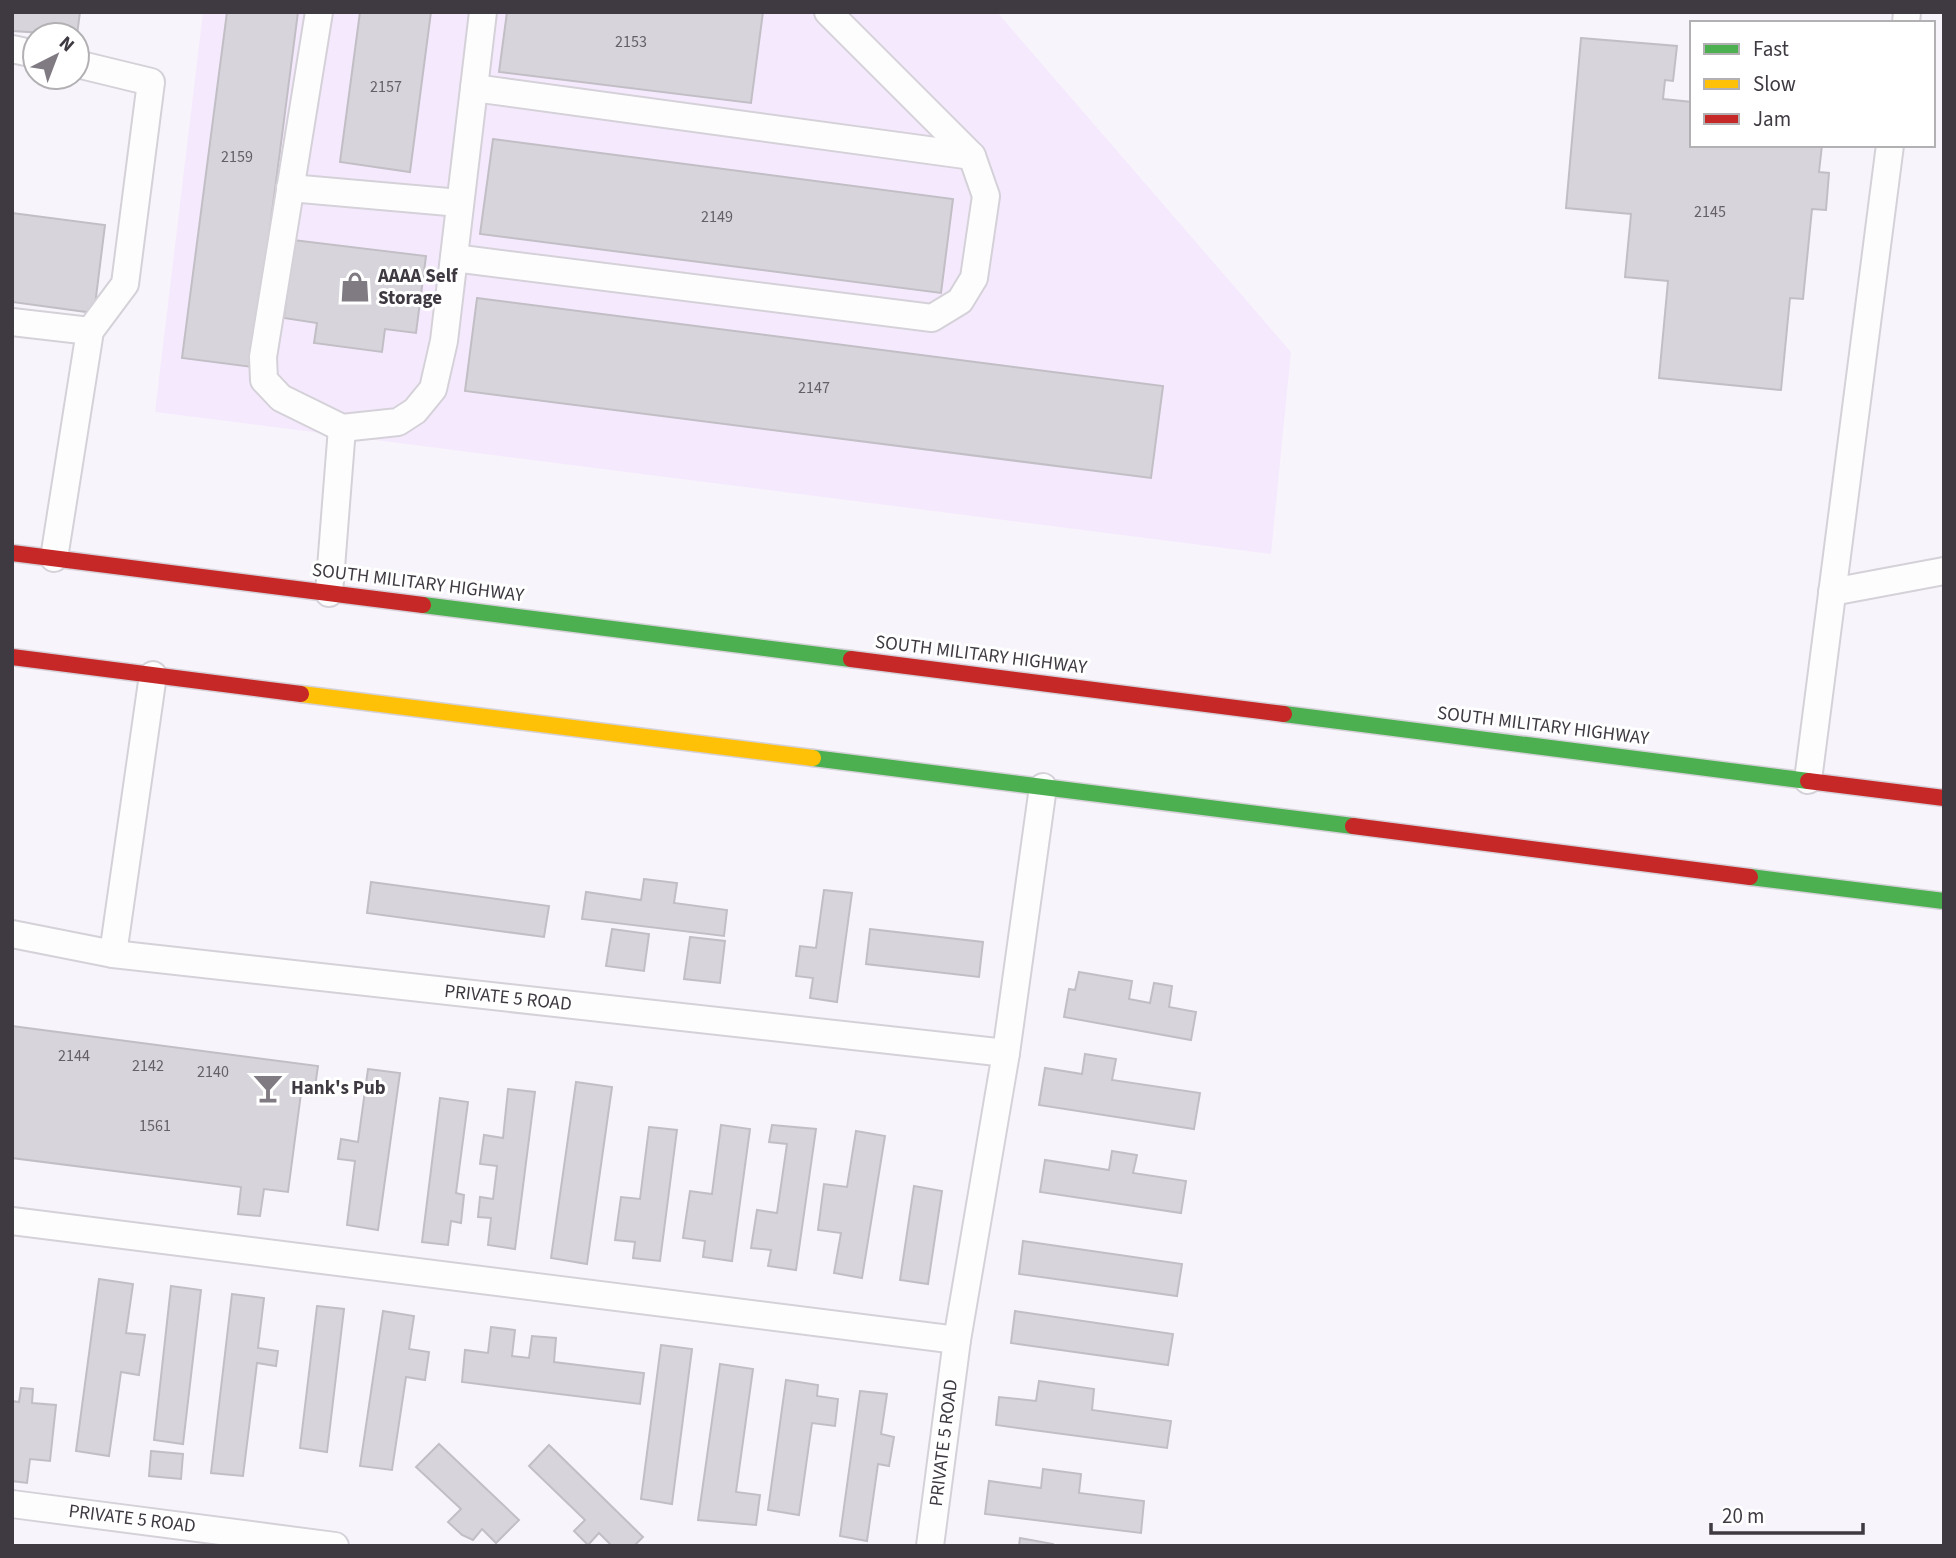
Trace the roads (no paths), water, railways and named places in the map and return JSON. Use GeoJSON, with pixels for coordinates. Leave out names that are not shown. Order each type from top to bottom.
{"type":"FeatureCollection","features":[{"type":"Feature","properties":{"kind":"main road","name":"SOUTH MILITARY HIGHWAY"},"geometry":{"type":"LineString","coordinates":[[12,553],[1944,798]]}},
{"type":"Feature","properties":{"kind":"main road"},"geometry":{"type":"LineString","coordinates":[[12,657],[1944,901]]}},
{"type":"Feature","properties":{"kind":"lane"},"geometry":{"type":"LineString","coordinates":[[319,12],[263,357],[264,380],[281,398],[341,428],[398,422],[415,411],[433,389],[444,341],[483,12]]}},
{"type":"Feature","properties":{"kind":"lane"},"geometry":{"type":"LineString","coordinates":[[454,258],[932,318],[960,302],[974,278],[986,196],[972,156],[828,12]]}},
{"type":"Feature","properties":{"kind":"lane"},"geometry":{"type":"LineString","coordinates":[[54,558],[90,331],[125,284],[151,82],[91,67]]}},
{"type":"Feature","properties":{"kind":"lane"},"geometry":{"type":"LineString","coordinates":[[474,88],[972,156]]}},
{"type":"Feature","properties":{"kind":"lane"},"geometry":{"type":"LineString","coordinates":[[1808,780],[1890,147]]}},
{"type":"Feature","properties":{"kind":"lane"},"geometry":{"type":"LineString","coordinates":[[290,188],[460,204]]}},
{"type":"Feature","properties":{"kind":"lane"},"geometry":{"type":"LineString","coordinates":[[12,322],[90,331]]}},
{"type":"Feature","properties":{"kind":"lane"},"geometry":{"type":"LineString","coordinates":[[329,593],[341,428]]}},
{"type":"Feature","properties":{"kind":"lane"},"geometry":{"type":"LineString","coordinates":[[1832,592],[1944,571]]}},
{"type":"Feature","properties":{"kind":"lane"},"geometry":{"type":"LineString","coordinates":[[113,954],[153,675]]}},
{"type":"Feature","properties":{"kind":"lane","name":"PRIVATE 5 ROAD"},"geometry":{"type":"LineString","coordinates":[[930,1546],[957,1340],[1006,1053],[1043,787]]}},
{"type":"Feature","properties":{"kind":"lane","name":"PRIVATE 5 ROAD"},"geometry":{"type":"LineString","coordinates":[[12,934],[113,954],[1006,1053]]}},
{"type":"Feature","properties":{"kind":"lane"},"geometry":{"type":"LineString","coordinates":[[12,1221],[957,1340]]}},
{"type":"Feature","properties":{"kind":"lane","name":"PRIVATE 5 ROAD"},"geometry":{"type":"LineString","coordinates":[[12,1504],[335,1546]]}},
{"type":"Feature","properties":{"kind":"place","name":"AAAA Self Storage"},"geometry":{"type":"Point","coordinates":[355,287]}},
{"type":"Feature","properties":{"kind":"place","name":"Hank's Pub"},"geometry":{"type":"Point","coordinates":[268,1088]}}]}
